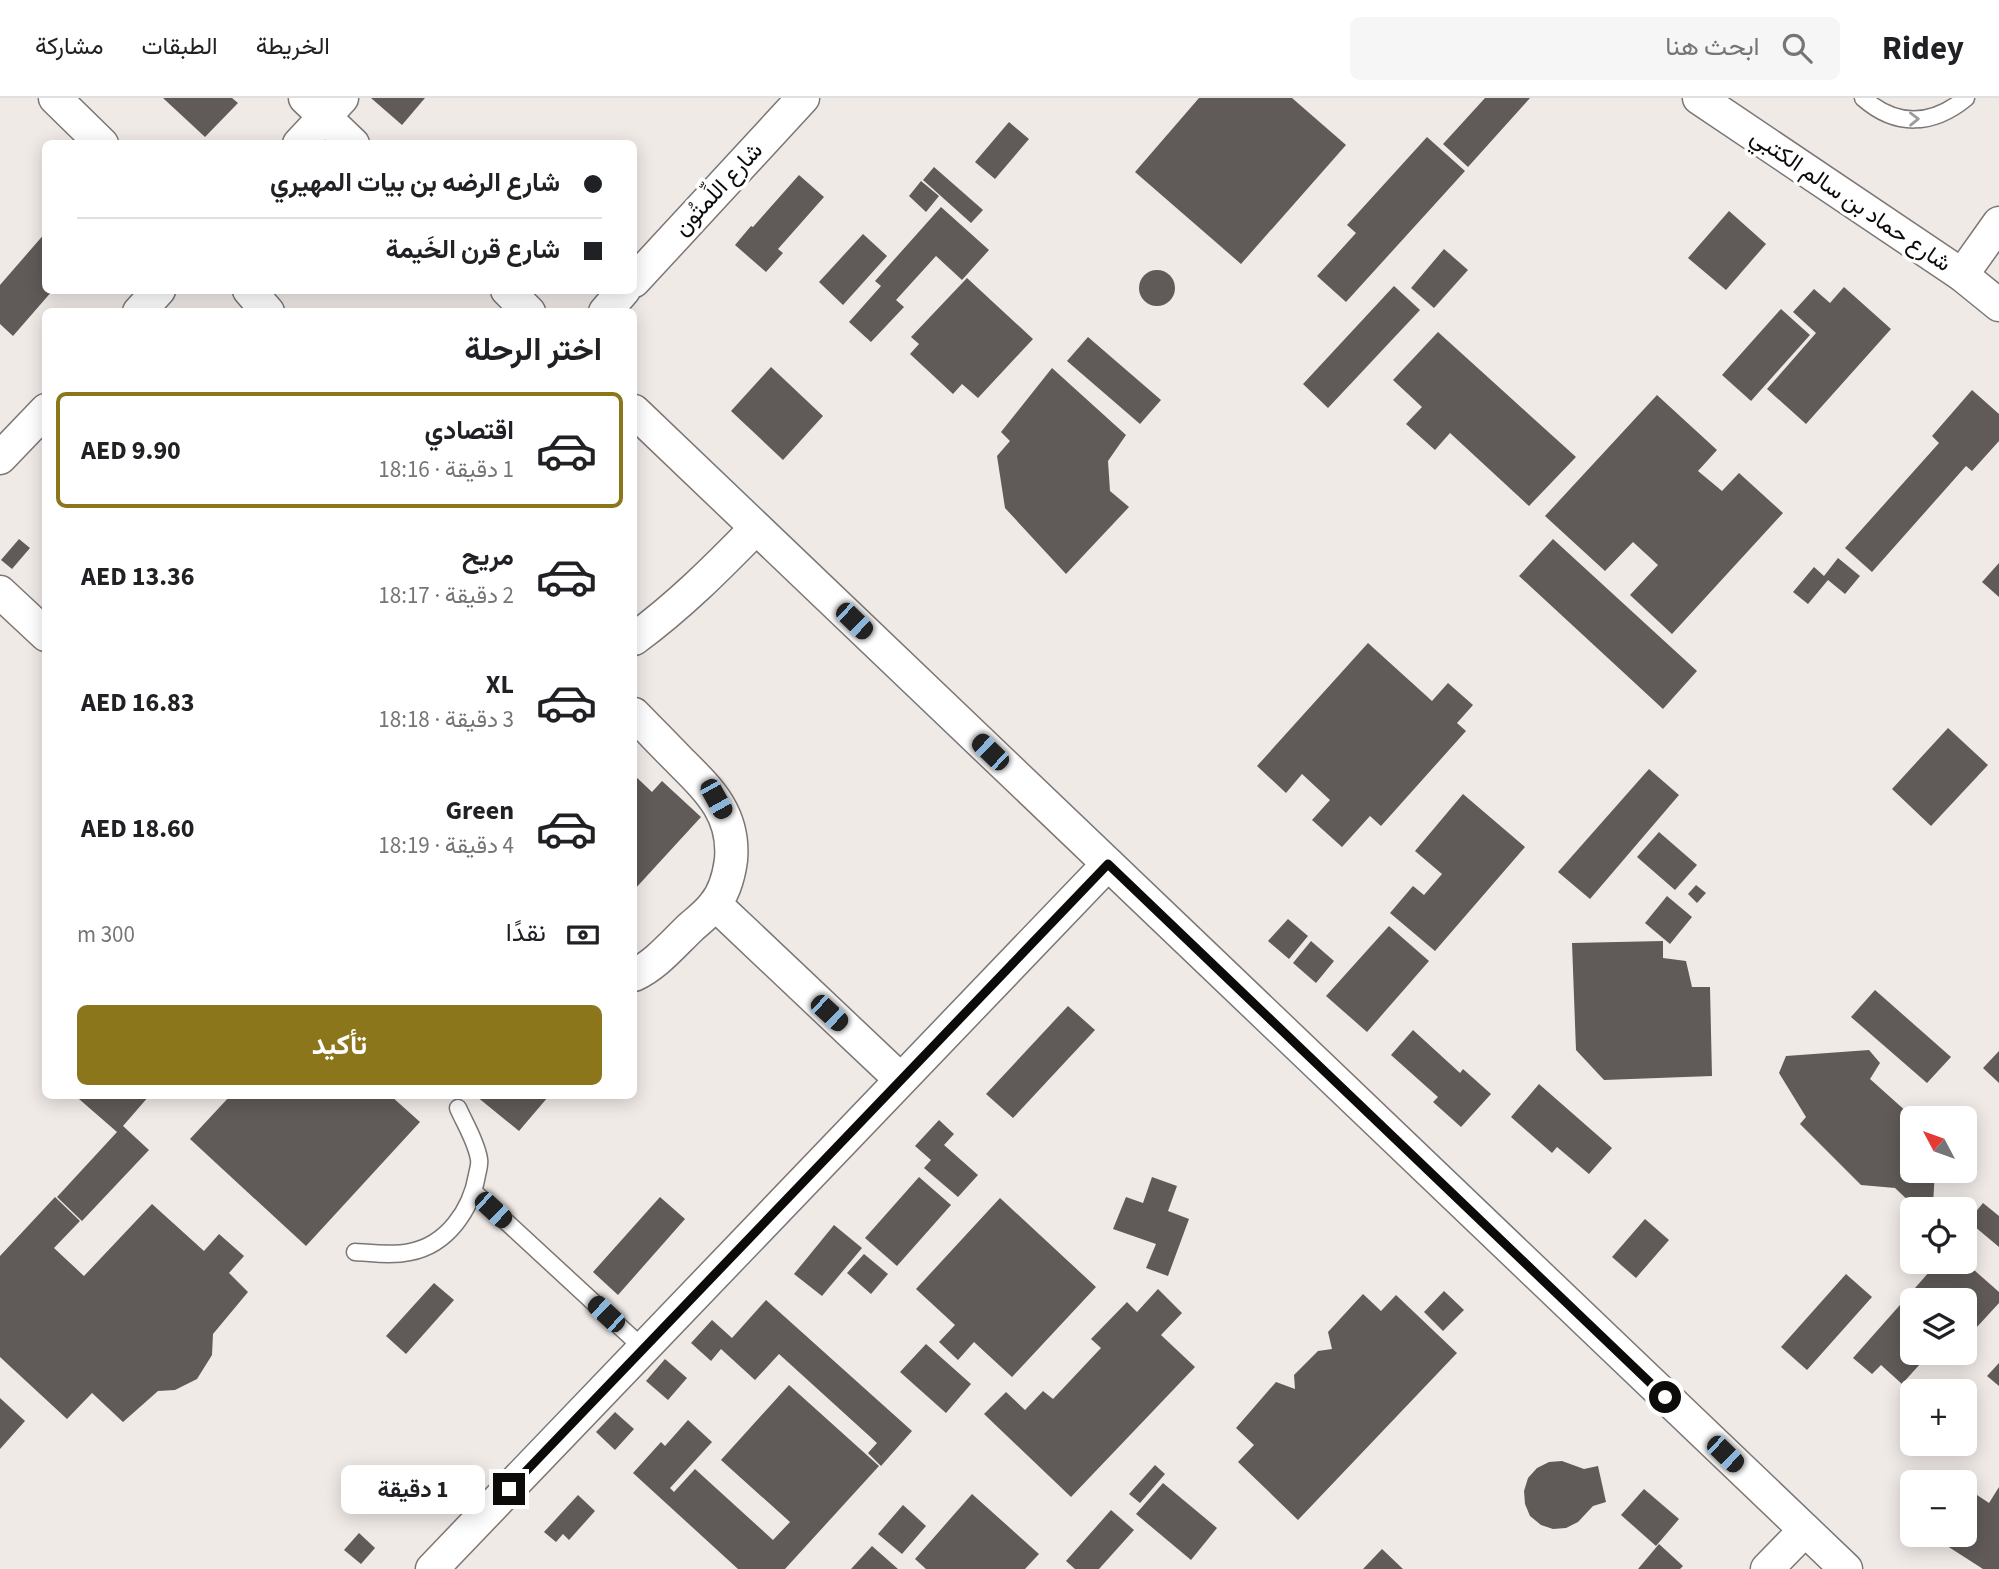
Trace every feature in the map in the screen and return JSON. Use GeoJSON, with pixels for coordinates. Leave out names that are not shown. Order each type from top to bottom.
{"type":"FeatureCollection","features":[{"type":"Feature","properties":{"kind":"street"},"geometry":{"type":"LineString","coordinates":[[55,98],[98,140]]}},
{"type":"Feature","properties":{"kind":"street","name":"شارع اللِّمتُون"},"geometry":{"type":"LineString","coordinates":[[637,278],[803,98]]}},
{"type":"Feature","properties":{"kind":"street","name":"شارع حماد بن سالم الكتبي"},"geometry":{"type":"LineString","coordinates":[[1699,98],[1962,275],[1999,305]]}},
{"type":"Feature","properties":{"kind":"street"},"geometry":{"type":"LineString","coordinates":[[302,140],[324,104],[350,140]]}},
{"type":"Feature","properties":{"kind":"street"},"geometry":{"type":"LineString","coordinates":[[1962,275],[1999,223]]}},
{"type":"Feature","properties":{"kind":"street"},"geometry":{"type":"LineString","coordinates":[[143,308],[155,294]]}},
{"type":"Feature","properties":{"kind":"street"},"geometry":{"type":"LineString","coordinates":[[252,294],[265,308]]}},
{"type":"Feature","properties":{"kind":"street"},"geometry":{"type":"LineString","coordinates":[[511,294],[525,308]]}},
{"type":"Feature","properties":{"kind":"street"},"geometry":{"type":"LineString","coordinates":[[608,308],[621,294]]}},
{"type":"Feature","properties":{"kind":"street"},"geometry":{"type":"LineString","coordinates":[[0,457],[42,414]]}},
{"type":"Feature","properties":{"kind":"street"},"geometry":{"type":"LineString","coordinates":[[637,414],[1846,1569]]}},
{"type":"Feature","properties":{"kind":"street"},"geometry":{"type":"LineString","coordinates":[[637,637],[704,582],[756,528]]}},
{"type":"Feature","properties":{"kind":"street"},"geometry":{"type":"LineString","coordinates":[[0,592],[42,631]]}},
{"type":"Feature","properties":{"kind":"street"},"geometry":{"type":"LineString","coordinates":[[637,717],[716,799],[730,832],[732,850],[730,870],[715,904],[645,970],[637,974]]}},
{"type":"Feature","properties":{"kind":"street"},"geometry":{"type":"LineString","coordinates":[[432,1569],[1108,864]]}},
{"type":"Feature","properties":{"kind":"street"},"geometry":{"type":"LineString","coordinates":[[715,904],[900,1079]]}},
{"type":"Feature","properties":{"kind":"street"},"geometry":{"type":"LineString","coordinates":[[1767,1569],[1805,1530]]}},
{"type":"Feature","properties":{"kind":"lane"},"geometry":{"type":"LineString","coordinates":[[1863,98],[1878,111],[1896,118],[1916,120],[1935,117],[1966,98]]}},
{"type":"Feature","properties":{"kind":"lane"},"geometry":{"type":"LineString","coordinates":[[355,1252],[413,1252],[443,1239],[460,1218],[474,1192],[479,1160],[458,1108]]}},
{"type":"Feature","properties":{"kind":"lane"},"geometry":{"type":"LineString","coordinates":[[474,1192],[643,1348]]}},
{"type":"Feature","properties":{"kind":"building"},"geometry":{"type":"Polygon","coordinates":[[[163,98],[232,98],[238,103],[205,137],[163,98]]]}},
{"type":"Feature","properties":{"kind":"building"},"geometry":{"type":"Polygon","coordinates":[[[371,98],[425,98],[402,125],[371,98]]]}},
{"type":"Feature","properties":{"kind":"building"},"geometry":{"type":"Polygon","coordinates":[[[1199,98],[1292,98],[1346,145],[1241,264],[1135,172],[1199,98]]]}},
{"type":"Feature","properties":{"kind":"building"},"geometry":{"type":"Polygon","coordinates":[[[1485,98],[1530,98],[1468,167],[1443,144],[1485,98]]]}},
{"type":"Feature","properties":{"kind":"building"},"geometry":{"type":"Polygon","coordinates":[[[1009,122],[1029,139],[995,179],[975,162],[1009,122]]]}},
{"type":"Feature","properties":{"kind":"building"},"geometry":{"type":"Polygon","coordinates":[[[1427,137],[1465,171],[1346,302],[1317,276],[1356,233],[1347,225],[1427,137]]]}},
{"type":"Feature","properties":{"kind":"building"},"geometry":{"type":"Polygon","coordinates":[[[934,167],[983,210],[971,223],[923,180],[934,167]]]}},
{"type":"Feature","properties":{"kind":"building"},"geometry":{"type":"Polygon","coordinates":[[[799,175],[824,197],[778,249],[783,253],[766,272],[735,245],[799,175]]]}},
{"type":"Feature","properties":{"kind":"building"},"geometry":{"type":"Polygon","coordinates":[[[921,181],[939,196],[926,212],[909,196],[921,181]]]}},
{"type":"Feature","properties":{"kind":"building"},"geometry":{"type":"Polygon","coordinates":[[[941,207],[989,250],[962,280],[936,256],[896,300],[904,307],[871,342],[849,322],[881,286],[875,281],[941,207]]]}},
{"type":"Feature","properties":{"kind":"building"},"geometry":{"type":"Polygon","coordinates":[[[1729,211],[1766,244],[1726,290],[1688,258],[1729,211]]]}},
{"type":"Feature","properties":{"kind":"building"},"geometry":{"type":"Polygon","coordinates":[[[863,234],[887,256],[843,305],[819,282],[863,234]]]}},
{"type":"Feature","properties":{"kind":"building"},"geometry":{"type":"Polygon","coordinates":[[[42,237],[42,294],[50,294],[13,336],[0,324],[0,285],[42,237]]]}},
{"type":"Feature","properties":{"kind":"building"},"geometry":{"type":"Polygon","coordinates":[[[1444,249],[1468,270],[1434,308],[1411,288],[1444,249]]]}},
{"type":"Feature","properties":{"kind":"building"},"geometry":{"type":"Polygon","coordinates":[[[1157,270],[1170,275],[1175,288],[1170,301],[1157,306],[1144,301],[1139,288],[1144,275],[1157,270]]]}},
{"type":"Feature","properties":{"kind":"building"},"geometry":{"type":"Polygon","coordinates":[[[967,278],[1033,339],[978,398],[962,384],[953,394],[910,354],[919,344],[911,337],[967,278]]]}},
{"type":"Feature","properties":{"kind":"building"},"geometry":{"type":"Polygon","coordinates":[[[1394,286],[1420,310],[1328,408],[1303,384],[1394,286]]]}},
{"type":"Feature","properties":{"kind":"building"},"geometry":{"type":"Polygon","coordinates":[[[1844,287],[1891,329],[1806,424],[1767,389],[1816,333],[1793,312],[1814,289],[1830,303],[1844,287]]]}},
{"type":"Feature","properties":{"kind":"building"},"geometry":{"type":"Polygon","coordinates":[[[1781,309],[1810,335],[1751,401],[1722,375],[1781,309]]]}},
{"type":"Feature","properties":{"kind":"building"},"geometry":{"type":"Polygon","coordinates":[[[1438,332],[1576,457],[1529,506],[1450,433],[1435,450],[1406,424],[1422,407],[1393,380],[1438,332]]]}},
{"type":"Feature","properties":{"kind":"building"},"geometry":{"type":"Polygon","coordinates":[[[1088,337],[1161,400],[1140,424],[1067,361],[1088,337]]]}},
{"type":"Feature","properties":{"kind":"building"},"geometry":{"type":"Polygon","coordinates":[[[771,367],[823,416],[783,460],[731,411],[771,367]]]}},
{"type":"Feature","properties":{"kind":"building"},"geometry":{"type":"Polygon","coordinates":[[[1052,368],[1126,435],[1108,461],[1110,491],[1129,507],[1066,574],[1005,508],[997,456],[1010,441],[1001,432],[1052,368]]]}},
{"type":"Feature","properties":{"kind":"building"},"geometry":{"type":"Polygon","coordinates":[[[1972,390],[1999,414],[1999,441],[1972,471],[1966,466],[1872,572],[1845,548],[1939,443],[1932,436],[1972,390]]]}},
{"type":"Feature","properties":{"kind":"building"},"geometry":{"type":"Polygon","coordinates":[[[1657,395],[1717,450],[1698,471],[1722,491],[1739,473],[1783,513],[1672,634],[1630,595],[1658,565],[1633,542],[1605,571],[1545,516],[1657,395]]]}},
{"type":"Feature","properties":{"kind":"building"},"geometry":{"type":"Polygon","coordinates":[[[19,539],[30,548],[12,569],[1,560],[19,539]]]}},
{"type":"Feature","properties":{"kind":"building"},"geometry":{"type":"Polygon","coordinates":[[[1553,539],[1697,671],[1663,709],[1519,576],[1553,539]]]}},
{"type":"Feature","properties":{"kind":"building"},"geometry":{"type":"Polygon","coordinates":[[[1838,558],[1860,576],[1845,594],[1828,580],[1808,604],[1793,592],[1814,567],[1824,576],[1838,558]]]}},
{"type":"Feature","properties":{"kind":"building"},"geometry":{"type":"Polygon","coordinates":[[[1999,563],[1999,597],[1982,582],[1999,563]]]}},
{"type":"Feature","properties":{"kind":"building"},"geometry":{"type":"Polygon","coordinates":[[[1368,643],[1432,701],[1448,683],[1473,705],[1457,723],[1466,731],[1381,826],[1370,816],[1342,847],[1312,820],[1330,800],[1302,774],[1286,793],[1257,766],[1368,643]]]}},
{"type":"Feature","properties":{"kind":"building"},"geometry":{"type":"Polygon","coordinates":[[[1948,728],[1988,765],[1931,826],[1892,789],[1948,728]]]}},
{"type":"Feature","properties":{"kind":"building"},"geometry":{"type":"Polygon","coordinates":[[[1649,769],[1679,795],[1590,899],[1558,872],[1649,769]]]}},
{"type":"Feature","properties":{"kind":"building"},"geometry":{"type":"Polygon","coordinates":[[[637,778],[652,792],[662,781],[701,817],[637,887],[637,778]]]}},
{"type":"Feature","properties":{"kind":"building"},"geometry":{"type":"Polygon","coordinates":[[[1463,794],[1525,847],[1435,951],[1390,913],[1413,886],[1424,895],[1442,874],[1415,851],[1463,794]]]}},
{"type":"Feature","properties":{"kind":"building"},"geometry":{"type":"Polygon","coordinates":[[[1659,832],[1697,865],[1675,890],[1637,857],[1659,832]]]}},
{"type":"Feature","properties":{"kind":"building"},"geometry":{"type":"Polygon","coordinates":[[[1696,885],[1706,893],[1697,903],[1688,894],[1696,885]]]}},
{"type":"Feature","properties":{"kind":"building"},"geometry":{"type":"Polygon","coordinates":[[[1667,896],[1692,917],[1670,944],[1645,923],[1667,896]]]}},
{"type":"Feature","properties":{"kind":"building"},"geometry":{"type":"Polygon","coordinates":[[[1288,919],[1308,936],[1289,959],[1268,941],[1288,919]]]}},
{"type":"Feature","properties":{"kind":"building"},"geometry":{"type":"Polygon","coordinates":[[[1389,926],[1429,961],[1367,1032],[1326,996],[1389,926]]]}},
{"type":"Feature","properties":{"kind":"building"},"geometry":{"type":"Polygon","coordinates":[[[1311,941],[1334,961],[1316,983],[1293,963],[1311,941]]]}},
{"type":"Feature","properties":{"kind":"building"},"geometry":{"type":"Polygon","coordinates":[[[1663,941],[1663,958],[1686,961],[1692,987],[1710,987],[1712,1076],[1604,1080],[1576,1050],[1572,943],[1663,941]]]}},
{"type":"Feature","properties":{"kind":"building"},"geometry":{"type":"Polygon","coordinates":[[[1875,990],[1951,1057],[1927,1083],[1851,1017],[1875,990]]]}},
{"type":"Feature","properties":{"kind":"building"},"geometry":{"type":"Polygon","coordinates":[[[1068,1006],[1095,1030],[1013,1118],[986,1094],[1068,1006]]]}},
{"type":"Feature","properties":{"kind":"building"},"geometry":{"type":"Polygon","coordinates":[[[1413,1030],[1460,1073],[1463,1069],[1491,1094],[1461,1127],[1433,1102],[1438,1097],[1391,1055],[1413,1030]]]}},
{"type":"Feature","properties":{"kind":"building"},"geometry":{"type":"Polygon","coordinates":[[[1869,1050],[1880,1063],[1870,1079],[1900,1106],[1900,1183],[1934,1183],[1933,1197],[1905,1197],[1895,1188],[1861,1185],[1800,1124],[1806,1117],[1779,1073],[1786,1056],[1869,1050]]]}},
{"type":"Feature","properties":{"kind":"building"},"geometry":{"type":"Polygon","coordinates":[[[1999,1051],[1999,1083],[1983,1068],[1999,1051]]]}},
{"type":"Feature","properties":{"kind":"building"},"geometry":{"type":"Polygon","coordinates":[[[1539,1084],[1612,1148],[1589,1174],[1557,1147],[1552,1153],[1511,1117],[1539,1084]]]}},
{"type":"Feature","properties":{"kind":"building"},"geometry":{"type":"Polygon","coordinates":[[[79,1099],[146,1099],[123,1126],[149,1150],[82,1221],[57,1197],[117,1132],[79,1099]]]}},
{"type":"Feature","properties":{"kind":"building"},"geometry":{"type":"Polygon","coordinates":[[[227,1099],[394,1099],[420,1122],[306,1246],[190,1139],[227,1099]]]}},
{"type":"Feature","properties":{"kind":"building"},"geometry":{"type":"Polygon","coordinates":[[[480,1099],[546,1099],[519,1131],[480,1099]]]}},
{"type":"Feature","properties":{"kind":"building"},"geometry":{"type":"Polygon","coordinates":[[[939,1120],[954,1134],[944,1145],[978,1175],[958,1197],[924,1168],[931,1160],[915,1146],[939,1120]]]}},
{"type":"Feature","properties":{"kind":"building"},"geometry":{"type":"Polygon","coordinates":[[[919,1177],[951,1205],[897,1266],[865,1238],[919,1177]]]}},
{"type":"Feature","properties":{"kind":"building"},"geometry":{"type":"Polygon","coordinates":[[[1152,1177],[1177,1186],[1168,1211],[1189,1219],[1168,1276],[1146,1268],[1156,1244],[1113,1229],[1126,1197],[1143,1203],[1152,1177]]]}},
{"type":"Feature","properties":{"kind":"building"},"geometry":{"type":"Polygon","coordinates":[[[55,1197],[80,1221],[54,1248],[84,1276],[152,1204],[204,1251],[219,1234],[244,1256],[229,1273],[248,1292],[213,1334],[212,1355],[197,1379],[175,1390],[158,1391],[123,1422],[92,1393],[67,1419],[0,1357],[0,1256],[55,1197]]]}},
{"type":"Feature","properties":{"kind":"building"},"geometry":{"type":"Polygon","coordinates":[[[660,1197],[685,1219],[618,1295],[593,1272],[660,1197]]]}},
{"type":"Feature","properties":{"kind":"building"},"geometry":{"type":"Polygon","coordinates":[[[1000,1198],[1096,1287],[1012,1377],[974,1342],[958,1360],[939,1342],[955,1325],[916,1289],[1000,1198]]]}},
{"type":"Feature","properties":{"kind":"building"},"geometry":{"type":"Polygon","coordinates":[[[1983,1203],[1999,1216],[1999,1247],[1977,1229],[1977,1210],[1983,1203]]]}},
{"type":"Feature","properties":{"kind":"building"},"geometry":{"type":"Polygon","coordinates":[[[1645,1219],[1669,1240],[1636,1278],[1612,1257],[1645,1219]]]}},
{"type":"Feature","properties":{"kind":"building"},"geometry":{"type":"Polygon","coordinates":[[[834,1225],[862,1248],[822,1296],[794,1274],[834,1225]]]}},
{"type":"Feature","properties":{"kind":"building"},"geometry":{"type":"Polygon","coordinates":[[[864,1254],[888,1274],[871,1294],[847,1273],[864,1254]]]}},
{"type":"Feature","properties":{"kind":"building"},"geometry":{"type":"Polygon","coordinates":[[[1977,1273],[1999,1292],[1999,1303],[1977,1327],[1977,1288],[1915,1288],[1927,1274],[1977,1273]]]}},
{"type":"Feature","properties":{"kind":"building"},"geometry":{"type":"Polygon","coordinates":[[[1846,1274],[1872,1297],[1807,1370],[1781,1347],[1846,1274]]]}},
{"type":"Feature","properties":{"kind":"building"},"geometry":{"type":"Polygon","coordinates":[[[434,1283],[454,1300],[406,1354],[386,1336],[434,1283]]]}},
{"type":"Feature","properties":{"kind":"building"},"geometry":{"type":"Polygon","coordinates":[[[1158,1289],[1182,1313],[1161,1335],[1195,1367],[1071,1497],[984,1414],[1006,1392],[1025,1410],[1043,1391],[1053,1399],[1101,1348],[1091,1339],[1127,1302],[1137,1312],[1158,1289]]]}},
{"type":"Feature","properties":{"kind":"building"},"geometry":{"type":"Polygon","coordinates":[[[1444,1291],[1464,1310],[1443,1331],[1424,1312],[1444,1291]]]}},
{"type":"Feature","properties":{"kind":"building"},"geometry":{"type":"Polygon","coordinates":[[[1363,1294],[1381,1311],[1396,1295],[1457,1353],[1298,1520],[1238,1462],[1254,1445],[1236,1428],[1276,1382],[1295,1389],[1294,1375],[1318,1351],[1332,1349],[1328,1332],[1363,1294]]]}},
{"type":"Feature","properties":{"kind":"building"},"geometry":{"type":"Polygon","coordinates":[[[766,1300],[912,1431],[881,1466],[868,1453],[877,1443],[779,1354],[755,1380],[721,1349],[711,1361],[691,1343],[712,1320],[732,1338],[766,1300]]]}},
{"type":"Feature","properties":{"kind":"building"},"geometry":{"type":"Polygon","coordinates":[[[1900,1305],[1900,1365],[1919,1365],[1907,1379],[1900,1379],[1900,1382],[1881,1365],[1872,1374],[1853,1358],[1900,1305]]]}},
{"type":"Feature","properties":{"kind":"building"},"geometry":{"type":"Polygon","coordinates":[[[926,1344],[971,1384],[946,1413],[900,1372],[926,1344]]]}},
{"type":"Feature","properties":{"kind":"building"},"geometry":{"type":"Polygon","coordinates":[[[665,1359],[687,1378],[668,1400],[646,1381],[665,1359]]]}},
{"type":"Feature","properties":{"kind":"building"},"geometry":{"type":"Polygon","coordinates":[[[1999,1363],[1999,1386],[1987,1376],[1999,1363]]]}},
{"type":"Feature","properties":{"kind":"building"},"geometry":{"type":"Polygon","coordinates":[[[789,1385],[879,1466],[785,1569],[738,1569],[633,1473],[661,1442],[665,1446],[688,1420],[712,1442],[670,1488],[674,1492],[695,1469],[773,1540],[790,1522],[721,1460],[789,1385]]]}},
{"type":"Feature","properties":{"kind":"building"},"geometry":{"type":"Polygon","coordinates":[[[0,1398],[25,1421],[0,1449],[0,1398]]]}},
{"type":"Feature","properties":{"kind":"building"},"geometry":{"type":"Polygon","coordinates":[[[615,1412],[634,1429],[615,1450],[596,1432],[615,1412]]]}},
{"type":"Feature","properties":{"kind":"building"},"geometry":{"type":"Polygon","coordinates":[[[1562,1461],[1584,1469],[1598,1466],[1606,1502],[1593,1506],[1578,1522],[1566,1528],[1553,1529],[1541,1525],[1530,1516],[1524,1491],[1528,1478],[1537,1468],[1549,1462],[1562,1461]]]}},
{"type":"Feature","properties":{"kind":"building"},"geometry":{"type":"Polygon","coordinates":[[[1155,1465],[1165,1474],[1140,1503],[1129,1494],[1155,1465]]]}},
{"type":"Feature","properties":{"kind":"building"},"geometry":{"type":"Polygon","coordinates":[[[1163,1483],[1217,1528],[1191,1560],[1136,1514],[1163,1483]]]}},
{"type":"Feature","properties":{"kind":"building"},"geometry":{"type":"Polygon","coordinates":[[[1999,1487],[1999,1569],[1983,1569],[1949,1547],[1977,1547],[1977,1495],[1989,1503],[1999,1487]]]}},
{"type":"Feature","properties":{"kind":"building"},"geometry":{"type":"Polygon","coordinates":[[[1644,1489],[1679,1519],[1656,1546],[1621,1515],[1644,1489]]]}},
{"type":"Feature","properties":{"kind":"building"},"geometry":{"type":"Polygon","coordinates":[[[972,1494],[1039,1554],[1025,1569],[926,1569],[915,1559],[972,1494]]]}},
{"type":"Feature","properties":{"kind":"building"},"geometry":{"type":"Polygon","coordinates":[[[578,1495],[595,1511],[569,1540],[563,1534],[556,1542],[544,1532],[578,1495]]]}},
{"type":"Feature","properties":{"kind":"building"},"geometry":{"type":"Polygon","coordinates":[[[903,1505],[926,1526],[902,1554],[878,1534],[903,1505]]]}},
{"type":"Feature","properties":{"kind":"building"},"geometry":{"type":"Polygon","coordinates":[[[1111,1510],[1134,1530],[1099,1569],[1075,1569],[1066,1561],[1111,1510]]]}},
{"type":"Feature","properties":{"kind":"building"},"geometry":{"type":"Polygon","coordinates":[[[359,1533],[375,1548],[361,1564],[344,1550],[359,1533]]]}},
{"type":"Feature","properties":{"kind":"building"},"geometry":{"type":"Polygon","coordinates":[[[1659,1544],[1683,1566],[1680,1569],[1638,1569],[1659,1544]]]}},
{"type":"Feature","properties":{"kind":"building"},"geometry":{"type":"Polygon","coordinates":[[[872,1546],[898,1569],[851,1569],[872,1546]]]}},
{"type":"Feature","properties":{"kind":"building"},"geometry":{"type":"Polygon","coordinates":[[[1382,1549],[1403,1569],[1363,1569],[1382,1549]]]}},
{"type":"Feature","properties":{"kind":"route"},"geometry":{"type":"LineString","coordinates":[[509,1489],[1108,864],[1665,1397]]}}]}
